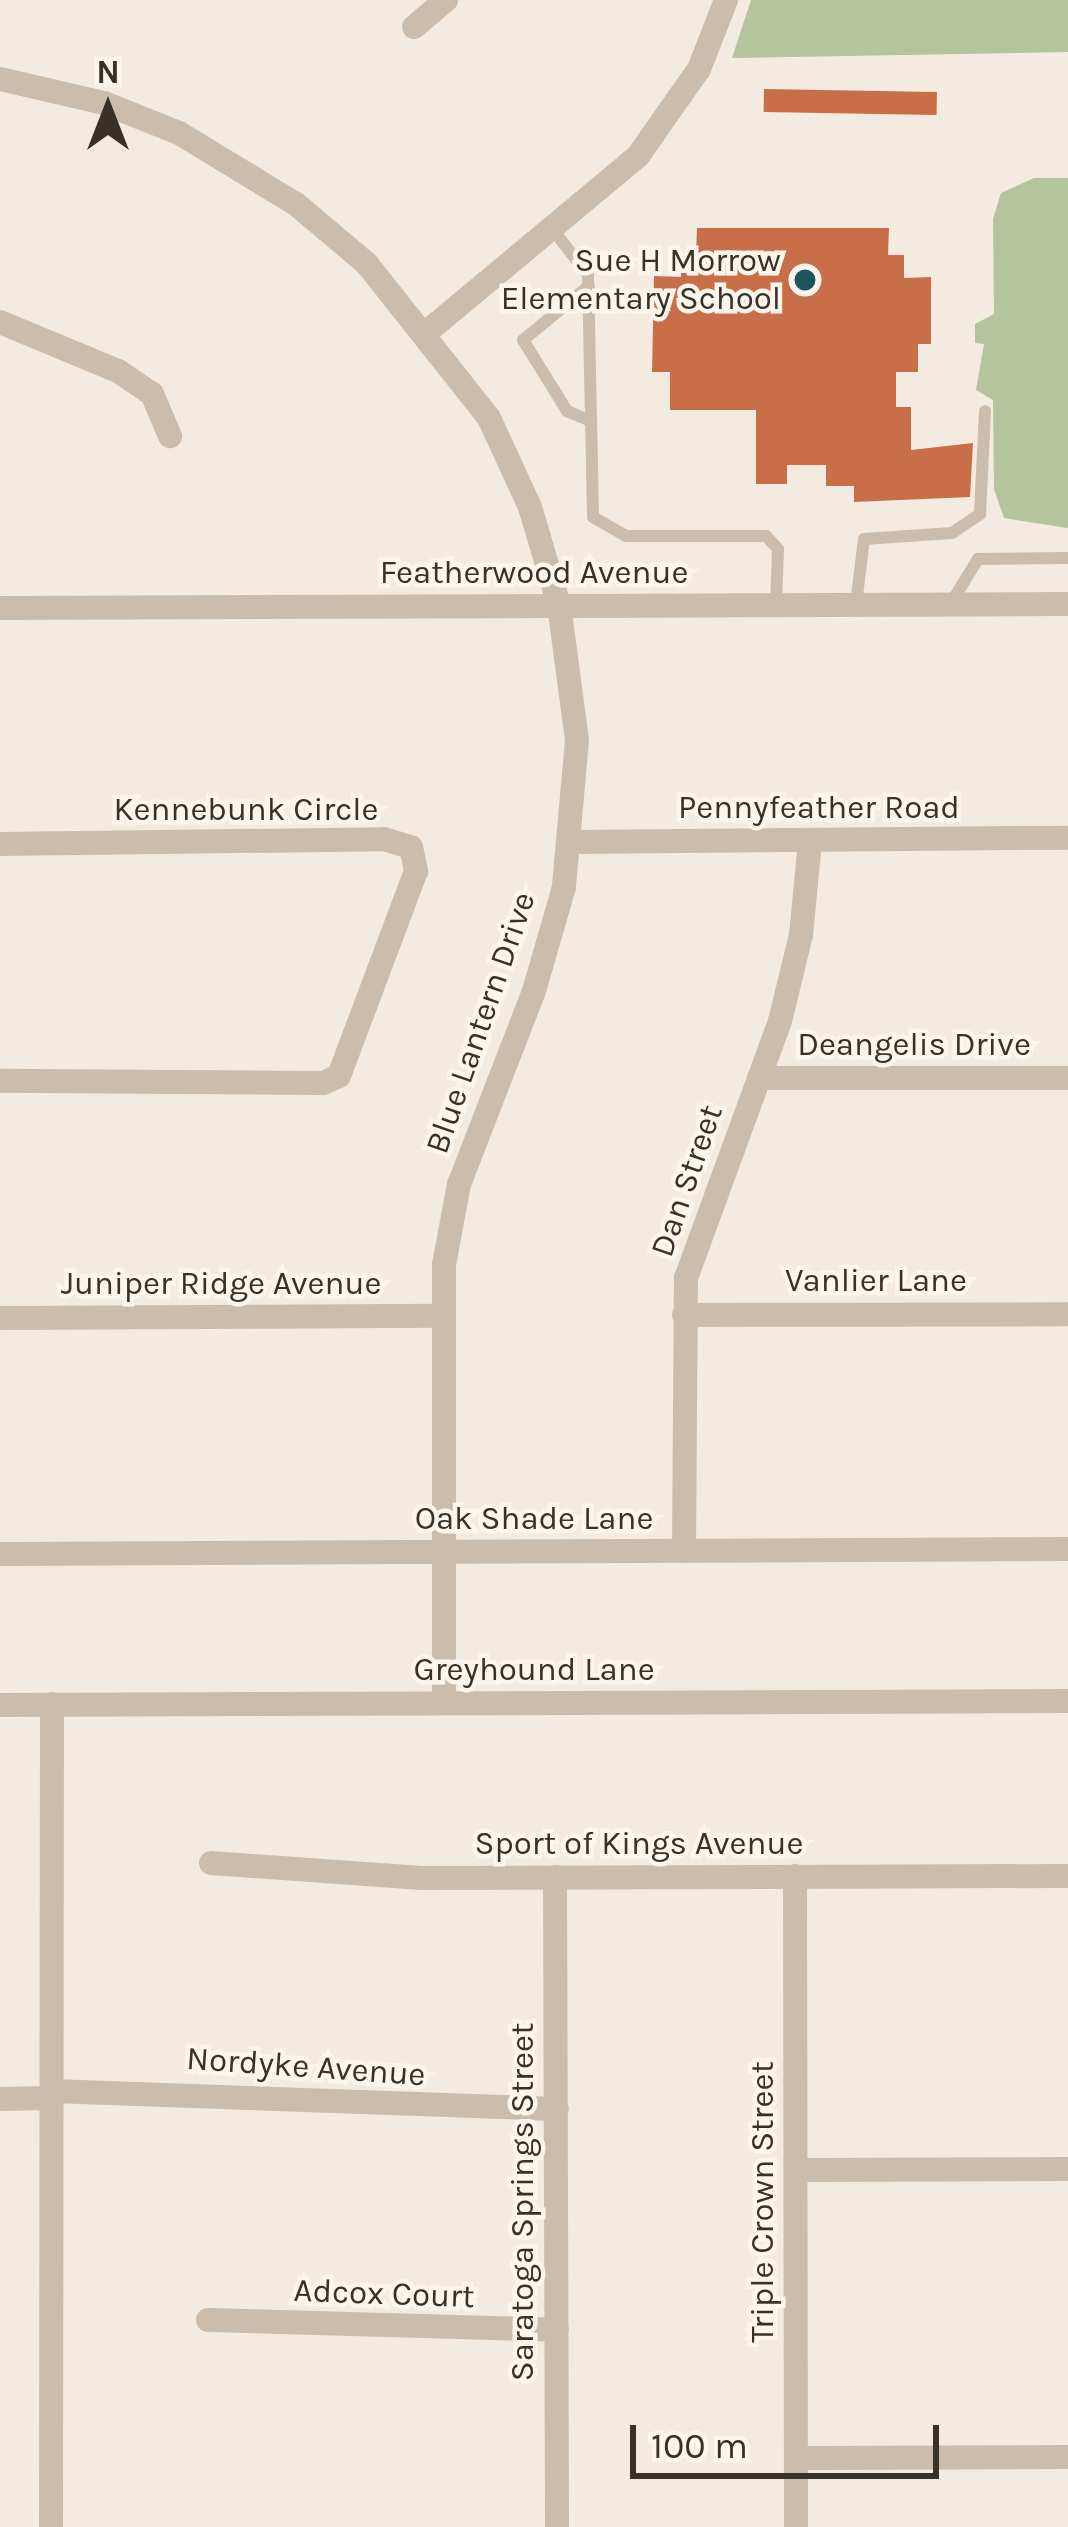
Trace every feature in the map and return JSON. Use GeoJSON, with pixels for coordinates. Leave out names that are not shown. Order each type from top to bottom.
{"type":"FeatureCollection","features":[{"type":"Feature","properties":{"kind":"street"},"geometry":{"type":"LineString","coordinates":[[414,27],[446,0]]}},
{"type":"Feature","properties":{"kind":"street"},"geometry":{"type":"LineString","coordinates":[[428,331],[554,231],[661,129],[700,69],[726,0]]}},
{"type":"Feature","properties":{"kind":"street","name":"Blue Lantern Drive"},"geometry":{"type":"LineString","coordinates":[[0,79],[142,116],[243,168],[331,231],[428,331],[489,418],[530,507],[559,605],[577,740],[570,842],[552,937],[454,1203],[442,1316],[444,1703]]}},
{"type":"Feature","properties":{"kind":"street"},"geometry":{"type":"LineString","coordinates":[[0,322],[118,371],[152,394],[170,436]]}},
{"type":"Feature","properties":{"kind":"street","name":"Featherwood Avenue"},"geometry":{"type":"LineString","coordinates":[[0,608],[1068,604]]}},
{"type":"Feature","properties":{"kind":"street","name":"Kennebunk Circle"},"geometry":{"type":"LineString","coordinates":[[0,844],[384,838],[411,848],[416,872],[340,1076],[323,1083],[0,1082]]}},
{"type":"Feature","properties":{"kind":"street","name":"Pennyfeather Road"},"geometry":{"type":"LineString","coordinates":[[570,842],[1068,838]]}},
{"type":"Feature","properties":{"kind":"street","name":"Dan Street"},"geometry":{"type":"LineString","coordinates":[[684,1551],[684,1315],[692,1251],[759,1078],[801,934],[810,841]]}},
{"type":"Feature","properties":{"kind":"street","name":"Deangelis Drive"},"geometry":{"type":"LineString","coordinates":[[759,1078],[1068,1078]]}},
{"type":"Feature","properties":{"kind":"street","name":"Vanlier Lane"},"geometry":{"type":"LineString","coordinates":[[684,1315],[1068,1314]]}},
{"type":"Feature","properties":{"kind":"street","name":"Juniper Ridge Avenue"},"geometry":{"type":"LineString","coordinates":[[0,1318],[442,1316]]}},
{"type":"Feature","properties":{"kind":"street","name":"Oak Shade Lane"},"geometry":{"type":"LineString","coordinates":[[0,1554],[1068,1549]]}},
{"type":"Feature","properties":{"kind":"street","name":"Greyhound Lane"},"geometry":{"type":"LineString","coordinates":[[0,1705],[1068,1701]]}},
{"type":"Feature","properties":{"kind":"street"},"geometry":{"type":"LineString","coordinates":[[51,2527],[52,1705]]}},
{"type":"Feature","properties":{"kind":"street","name":"Sport of Kings Avenue"},"geometry":{"type":"LineString","coordinates":[[211,1863],[422,1878],[1068,1876]]}},
{"type":"Feature","properties":{"kind":"street","name":"Triple Crown Street"},"geometry":{"type":"LineString","coordinates":[[795,1876],[796,2527]]}},
{"type":"Feature","properties":{"kind":"street","name":"Saratoga Springs Street"},"geometry":{"type":"LineString","coordinates":[[555,1877],[557,2527]]}},
{"type":"Feature","properties":{"kind":"street","name":"Nordyke Avenue"},"geometry":{"type":"LineString","coordinates":[[0,2099],[52,2095],[557,2109]]}},
{"type":"Feature","properties":{"kind":"street"},"geometry":{"type":"LineString","coordinates":[[796,2170],[1068,2169]]}},
{"type":"Feature","properties":{"kind":"street","name":"Adcox Court"},"geometry":{"type":"LineString","coordinates":[[208,2320],[557,2330]]}},
{"type":"Feature","properties":{"kind":"street"},"geometry":{"type":"LineString","coordinates":[[796,2458],[1068,2457]]}},
{"type":"Feature","properties":{"kind":"lane"},"geometry":{"type":"LineString","coordinates":[[554,231],[583,265],[589,286],[590,506],[598,526],[626,536],[766,536],[778,549],[776,605]]}},
{"type":"Feature","properties":{"kind":"lane"},"geometry":{"type":"LineString","coordinates":[[589,286],[523,340],[567,411],[590,421]]}},
{"type":"Feature","properties":{"kind":"lane"},"geometry":{"type":"LineString","coordinates":[[856,604],[864,538],[952,533],[980,514],[985,411]]}},
{"type":"Feature","properties":{"kind":"lane"},"geometry":{"type":"LineString","coordinates":[[950,604],[978,559],[1068,558]]}},
{"type":"Feature","properties":{"kind":"green space"},"geometry":{"type":"Polygon","coordinates":[[[751,0],[1068,0],[1068,52],[732,58],[751,0]]]}},
{"type":"Feature","properties":{"kind":"green space"},"geometry":{"type":"Polygon","coordinates":[[[1034,178],[1068,178],[1068,528],[1004,518],[994,489],[993,400],[976,390],[984,344],[975,343],[975,324],[994,314],[993,219],[1001,193],[1034,178]]]}},
{"type":"Feature","properties":{"kind":"building"},"geometry":{"type":"Polygon","coordinates":[[[764,89],[937,92],[937,115],[764,112],[764,89]]]}},
{"type":"Feature","properties":{"kind":"building","name":"Sue H Morrow Elementary School"},"geometry":{"type":"Polygon","coordinates":[[[697,228],[889,228],[888,255],[904,255],[904,278],[931,277],[931,344],[918,344],[918,372],[896,372],[896,407],[911,407],[911,450],[973,443],[970,497],[854,502],[854,486],[826,486],[826,465],[787,465],[787,484],[756,484],[756,410],[670,410],[670,372],[652,372],[654,276],[681,277],[682,254],[696,254],[697,228]]]}},
{"type":"Feature","properties":{"kind":"place","name":"Sue H Morrow Elementary School"},"geometry":{"type":"Point","coordinates":[805,280]}}]}
